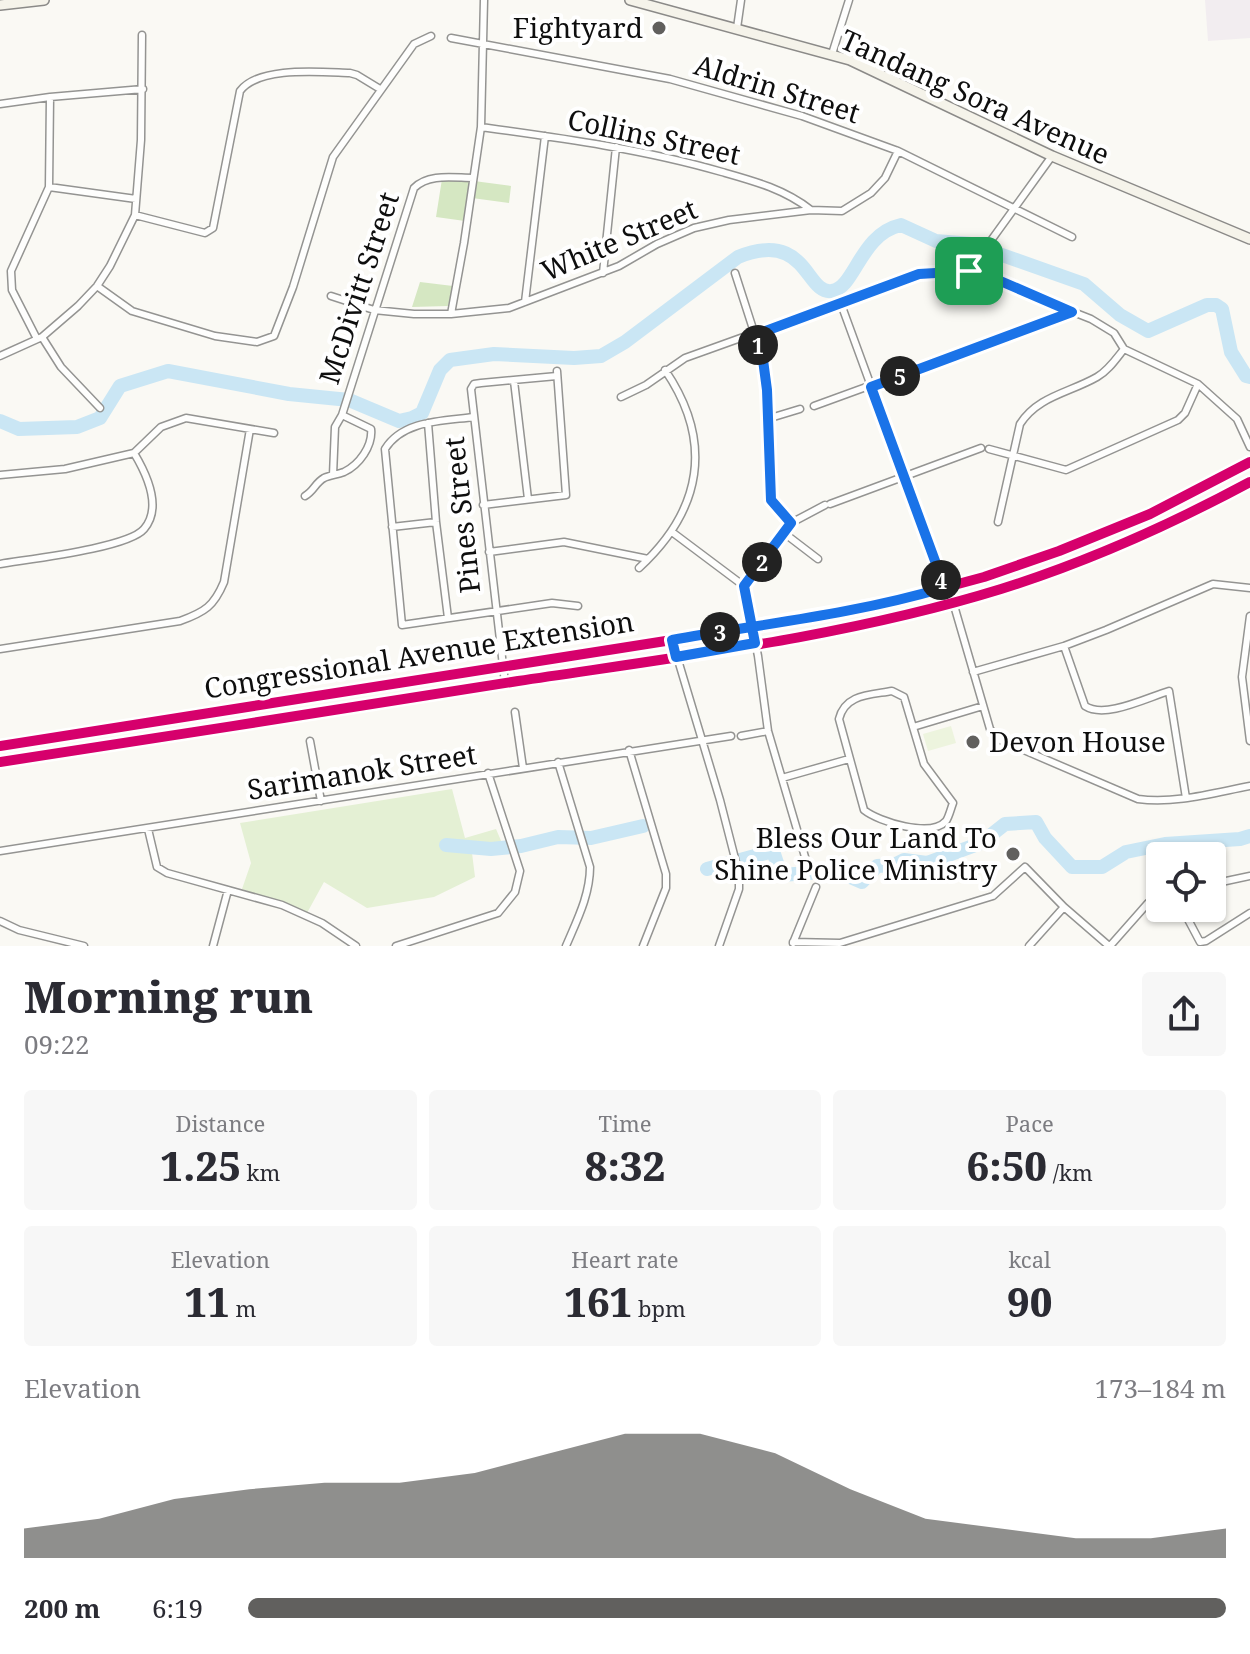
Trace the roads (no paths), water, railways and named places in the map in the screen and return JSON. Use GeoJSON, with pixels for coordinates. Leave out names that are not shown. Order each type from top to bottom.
{"type":"FeatureCollection","features":[{"type":"Feature","properties":{"kind":"main road"},"geometry":{"type":"LineString","coordinates":[[0,5],[44,0]]}},
{"type":"Feature","properties":{"kind":"main road","name":"Tandang Sora Avenue"},"geometry":{"type":"LineString","coordinates":[[630,0],[670,5],[737,28],[832,54],[877,72],[1052,156],[1250,239]]}},
{"type":"Feature","properties":{"kind":"main road","name":"Congressional Avenue Extension"},"geometry":{"type":"LineString","coordinates":[[0,746],[672,640],[891,602],[1032,561],[1095,537],[1150,514],[1250,462]]}},
{"type":"Feature","properties":{"kind":"main road","name":"Congressional Avenue Extension"},"geometry":{"type":"LineString","coordinates":[[0,762],[676,657],[895,617],[953,602],[1089,558],[1201,509],[1250,482]]}},
{"type":"Feature","properties":{"kind":"main road"},"geometry":{"type":"LineString","coordinates":[[891,602],[895,617]]}},
{"type":"Feature","properties":{"kind":"main road"},"geometry":{"type":"LineString","coordinates":[[139,723],[142,740]]}},
{"type":"Feature","properties":{"kind":"street"},"geometry":{"type":"LineString","coordinates":[[451,314],[481,127],[484,0]]}},
{"type":"Feature","properties":{"kind":"street"},"geometry":{"type":"LineString","coordinates":[[737,28],[741,0]]}},
{"type":"Feature","properties":{"kind":"street"},"geometry":{"type":"LineString","coordinates":[[832,54],[849,0]]}},
{"type":"Feature","properties":{"kind":"street"},"geometry":{"type":"LineString","coordinates":[[0,356],[58,326],[97,286],[135,215],[143,89],[142,35]]}},
{"type":"Feature","properties":{"kind":"street"},"geometry":{"type":"LineString","coordinates":[[97,286],[132,311],[215,336],[257,342],[274,336],[293,287],[333,157],[414,44],[431,36]]}},
{"type":"Feature","properties":{"kind":"street","name":"Aldrin Street"},"geometry":{"type":"LineString","coordinates":[[451,38],[709,89],[802,116],[898,151],[1072,237]]}},
{"type":"Feature","properties":{"kind":"street"},"geometry":{"type":"LineString","coordinates":[[135,215],[205,233],[213,228],[240,91],[254,79],[282,73],[350,73],[380,89]]}},
{"type":"Feature","properties":{"kind":"street"},"geometry":{"type":"LineString","coordinates":[[0,104],[143,89]]}},
{"type":"Feature","properties":{"kind":"street"},"geometry":{"type":"LineString","coordinates":[[50,97],[49,187],[11,271],[12,290],[61,367],[100,408]]}},
{"type":"Feature","properties":{"kind":"street","name":"Collins Street"},"geometry":{"type":"LineString","coordinates":[[481,127],[616,147],[704,167],[791,195],[811,210]]}},
{"type":"Feature","properties":{"kind":"street"},"geometry":{"type":"LineString","coordinates":[[525,302],[545,136]]}},
{"type":"Feature","properties":{"kind":"street"},"geometry":{"type":"LineString","coordinates":[[603,273],[616,147]]}},
{"type":"Feature","properties":{"kind":"street","name":"White Street"},"geometry":{"type":"LineString","coordinates":[[331,296],[374,310],[451,314],[509,308],[603,273],[694,228],[729,220],[811,210],[842,211],[871,193],[885,178],[898,151]]}},
{"type":"Feature","properties":{"kind":"street"},"geometry":{"type":"LineString","coordinates":[[969,271],[1052,156]]}},
{"type":"Feature","properties":{"kind":"street","name":"McDivitt Street"},"geometry":{"type":"LineString","coordinates":[[333,475],[335,427],[342,415],[414,188],[417,183],[432,178],[473,178]]}},
{"type":"Feature","properties":{"kind":"street"},"geometry":{"type":"LineString","coordinates":[[49,187],[136,199]]}},
{"type":"Feature","properties":{"kind":"street"},"geometry":{"type":"LineString","coordinates":[[621,397],[646,385],[685,358],[919,274],[969,271],[1091,319],[1114,333],[1124,349],[1198,384],[1237,419],[1250,447]]}},
{"type":"Feature","properties":{"kind":"street"},"geometry":{"type":"LineString","coordinates":[[735,273],[763,360],[771,500],[791,523]]}},
{"type":"Feature","properties":{"kind":"street"},"geometry":{"type":"LineString","coordinates":[[841,304],[943,588]]}},
{"type":"Feature","properties":{"kind":"street"},"geometry":{"type":"LineString","coordinates":[[814,406],[1072,312]]}},
{"type":"Feature","properties":{"kind":"street"},"geometry":{"type":"LineString","coordinates":[[998,522],[1020,424],[1029,410],[1038,403],[1096,378],[1124,349]]}},
{"type":"Feature","properties":{"kind":"street"},"geometry":{"type":"LineString","coordinates":[[639,568],[672,532],[690,493],[695,450],[686,407],[665,370]]}},
{"type":"Feature","properties":{"kind":"street"},"geometry":{"type":"LineString","coordinates":[[483,505],[566,495],[557,373],[514,381],[528,499]]}},
{"type":"Feature","properties":{"kind":"street","name":"Pines Street"},"geometry":{"type":"LineString","coordinates":[[505,683],[471,389],[474,384],[514,381]]}},
{"type":"Feature","properties":{"kind":"street"},"geometry":{"type":"LineString","coordinates":[[989,449],[1066,470],[1178,420],[1185,413],[1198,384]]}},
{"type":"Feature","properties":{"kind":"street"},"geometry":{"type":"LineString","coordinates":[[767,419],[800,409]]}},
{"type":"Feature","properties":{"kind":"street","name":"McDivitt Street"},"geometry":{"type":"LineString","coordinates":[[305,496],[321,480],[346,471],[362,456],[372,435],[369,428],[342,415]]}},
{"type":"Feature","properties":{"kind":"street"},"geometry":{"type":"LineString","coordinates":[[474,417],[428,423],[398,434],[385,449],[402,625],[552,603],[578,606]]}},
{"type":"Feature","properties":{"kind":"street"},"geometry":{"type":"LineString","coordinates":[[0,475],[65,469],[134,453],[161,427],[186,418],[274,433]]}},
{"type":"Feature","properties":{"kind":"street"},"geometry":{"type":"LineString","coordinates":[[428,423],[448,618]]}},
{"type":"Feature","properties":{"kind":"street"},"geometry":{"type":"LineString","coordinates":[[0,649],[180,621],[200,614],[216,601],[224,582],[250,429]]}},
{"type":"Feature","properties":{"kind":"street"},"geometry":{"type":"LineString","coordinates":[[744,586],[791,523],[828,504],[981,448]]}},
{"type":"Feature","properties":{"kind":"street"},"geometry":{"type":"LineString","coordinates":[[0,564],[104,546],[130,539],[144,529],[151,514],[150,490],[134,453]]}},
{"type":"Feature","properties":{"kind":"street"},"geometry":{"type":"LineString","coordinates":[[392,527],[436,522]]}},
{"type":"Feature","properties":{"kind":"street"},"geometry":{"type":"LineString","coordinates":[[672,532],[744,586],[768,731],[808,867]]}},
{"type":"Feature","properties":{"kind":"street"},"geometry":{"type":"LineString","coordinates":[[784,533],[818,559]]}},
{"type":"Feature","properties":{"kind":"street"},"geometry":{"type":"LineString","coordinates":[[489,552],[564,542],[648,559]]}},
{"type":"Feature","properties":{"kind":"street"},"geometry":{"type":"LineString","coordinates":[[973,672],[1064,646],[1213,584],[1250,588]]}},
{"type":"Feature","properties":{"kind":"street"},"geometry":{"type":"LineString","coordinates":[[953,602],[990,729],[998,739],[1138,799],[1186,798],[1250,786]]}},
{"type":"Feature","properties":{"kind":"street"},"geometry":{"type":"LineString","coordinates":[[1250,616],[1242,677],[1250,741]]}},
{"type":"Feature","properties":{"kind":"street"},"geometry":{"type":"LineString","coordinates":[[672,640],[739,874],[739,889],[719,946]]}},
{"type":"Feature","properties":{"kind":"street"},"geometry":{"type":"LineString","coordinates":[[1064,646],[1088,709],[1102,712],[1169,691],[1186,798]]}},
{"type":"Feature","properties":{"kind":"street"},"geometry":{"type":"LineString","coordinates":[[892,691],[904,697],[913,727],[924,764],[953,803],[946,821],[938,826],[919,828],[874,818],[864,810],[839,719],[849,701],[892,691]]}},
{"type":"Feature","properties":{"kind":"street"},"geometry":{"type":"LineString","coordinates":[[913,727],[983,706]]}},
{"type":"Feature","properties":{"kind":"street"},"geometry":{"type":"LineString","coordinates":[[515,712],[523,768]]}},
{"type":"Feature","properties":{"kind":"street"},"geometry":{"type":"LineString","coordinates":[[741,736],[768,731]]}},
{"type":"Feature","properties":{"kind":"street","name":"Sarimanok Street"},"geometry":{"type":"LineString","coordinates":[[0,851],[731,736]]}},
{"type":"Feature","properties":{"kind":"street"},"geometry":{"type":"LineString","coordinates":[[310,741],[321,801]]}},
{"type":"Feature","properties":{"kind":"street"},"geometry":{"type":"LineString","coordinates":[[629,750],[666,874],[666,888],[643,946]]}},
{"type":"Feature","properties":{"kind":"street"},"geometry":{"type":"LineString","coordinates":[[782,778],[849,759]]}},
{"type":"Feature","properties":{"kind":"street"},"geometry":{"type":"LineString","coordinates":[[558,762],[590,867],[585,903],[566,946]]}},
{"type":"Feature","properties":{"kind":"street"},"geometry":{"type":"LineString","coordinates":[[396,946],[498,913],[515,892],[520,871],[488,773]]}},
{"type":"Feature","properties":{"kind":"street"},"geometry":{"type":"LineString","coordinates":[[148,829],[157,867],[167,873],[296,911],[322,923],[356,946]]}},
{"type":"Feature","properties":{"kind":"street"},"geometry":{"type":"LineString","coordinates":[[816,887],[792,944],[840,943],[993,896],[1025,867],[1064,907],[1110,946],[1146,905]]}},
{"type":"Feature","properties":{"kind":"street"},"geometry":{"type":"LineString","coordinates":[[1226,881],[1250,876]]}},
{"type":"Feature","properties":{"kind":"street"},"geometry":{"type":"LineString","coordinates":[[213,946],[228,890]]}},
{"type":"Feature","properties":{"kind":"street"},"geometry":{"type":"LineString","coordinates":[[1029,946],[1064,907]]}},
{"type":"Feature","properties":{"kind":"street"},"geometry":{"type":"LineString","coordinates":[[1189,922],[1200,942],[1250,913]]}},
{"type":"Feature","properties":{"kind":"street"},"geometry":{"type":"LineString","coordinates":[[0,921],[19,930],[84,946]]}},
{"type":"Feature","properties":{"kind":"waterway"},"geometry":{"type":"LineString","coordinates":[[0,421],[19,429],[77,427],[100,418],[120,386],[168,371],[289,394],[349,400],[399,421],[422,413],[440,370],[450,360],[494,354],[574,358],[601,356],[625,342],[738,257],[761,251],[778,251],[791,257],[823,290],[832,291],[847,281],[876,239],[887,230],[901,225],[936,241],[971,244],[1084,284],[1120,315],[1148,331],[1207,305],[1216,305],[1222,309],[1231,352],[1246,376],[1250,377]]}},
{"type":"Feature","properties":{"kind":"waterway"},"geometry":{"type":"LineString","coordinates":[[707,869],[773,851],[781,875],[837,871],[862,882],[877,866],[894,865],[904,860],[927,863],[981,843],[1005,824],[1036,822],[1045,838],[1072,867],[1102,867],[1126,852],[1165,844],[1250,836]]}},
{"type":"Feature","properties":{"kind":"waterway"},"geometry":{"type":"LineString","coordinates":[[446,845],[491,849],[558,837],[591,838],[643,826]]}},
{"type":"Feature","properties":{"kind":"place","name":"Fightyard"},"geometry":{"type":"Point","coordinates":[659,28]}},
{"type":"Feature","properties":{"kind":"place","name":"Devon House"},"geometry":{"type":"Point","coordinates":[973,742]}},
{"type":"Feature","properties":{"kind":"place","name":"Bless Our Land To Shine Police Ministry"},"geometry":{"type":"Point","coordinates":[1013,854]}}]}
